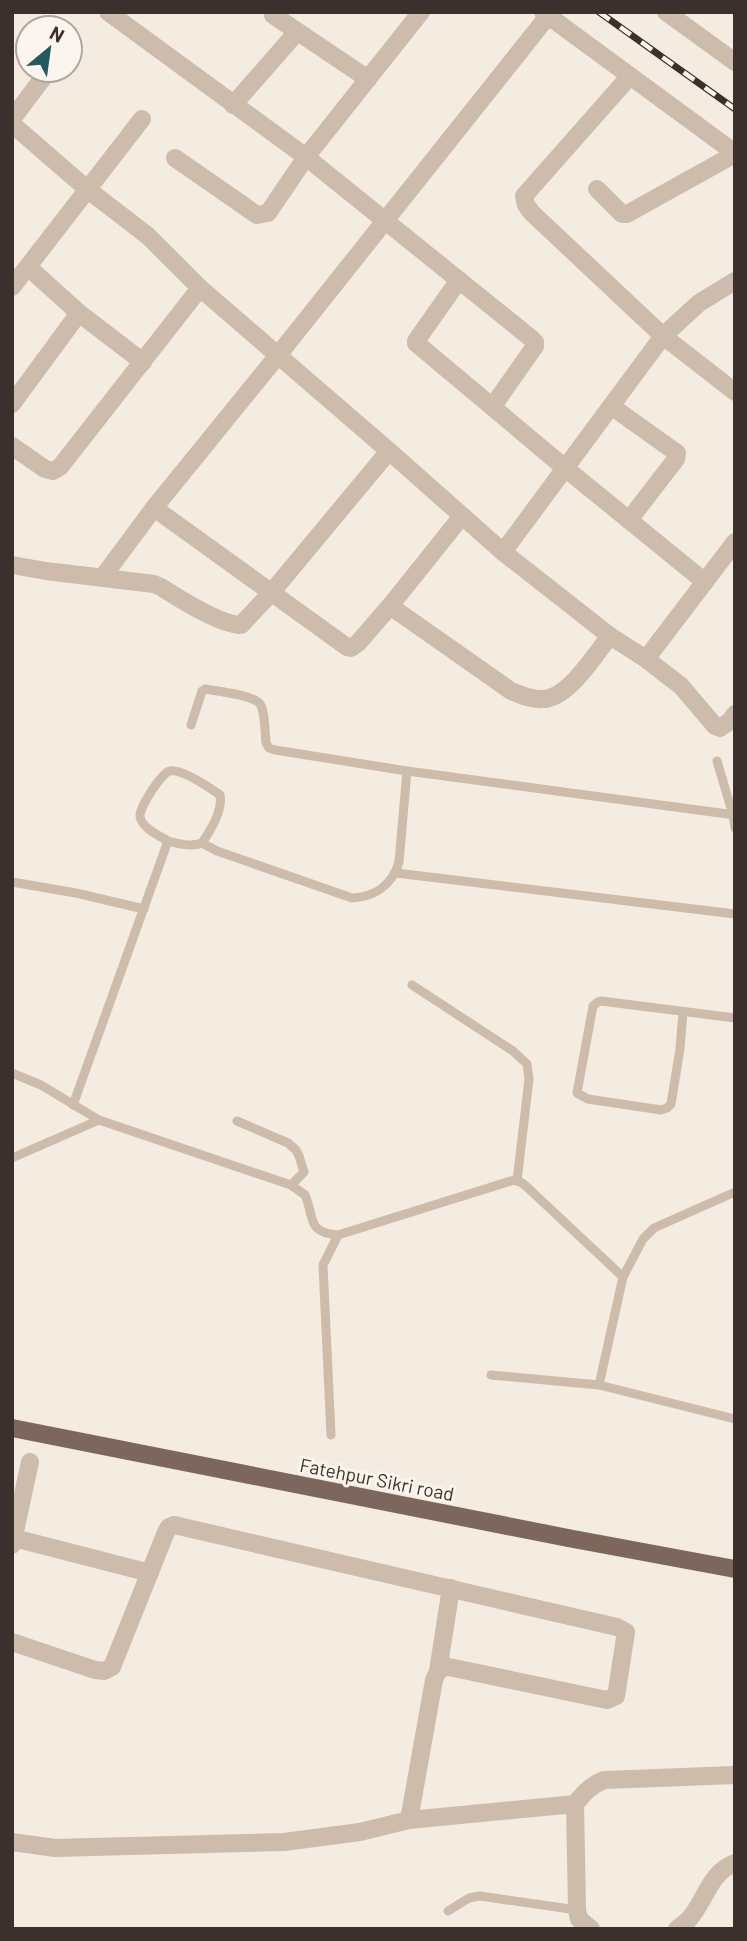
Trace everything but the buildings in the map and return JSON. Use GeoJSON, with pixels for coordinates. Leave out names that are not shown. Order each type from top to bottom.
{"type":"FeatureCollection","features":[{"type":"Feature","properties":{"kind":"main road","name":"Fatehpur Sikri road"},"geometry":{"type":"LineString","coordinates":[[12,1427],[735,1569]]}},
{"type":"Feature","properties":{"kind":"street"},"geometry":{"type":"LineString","coordinates":[[108,12],[306,157],[535,342],[535,346],[492,407]]}},
{"type":"Feature","properties":{"kind":"street"},"geometry":{"type":"LineString","coordinates":[[175,158],[257,215],[268,213],[306,157],[421,12]]}},
{"type":"Feature","properties":{"kind":"street"},"geometry":{"type":"LineString","coordinates":[[666,12],[735,62]]}},
{"type":"Feature","properties":{"kind":"street"},"geometry":{"type":"LineString","coordinates":[[102,578],[154,508],[279,354],[545,14],[735,154],[626,214],[622,214],[597,189]]}},
{"type":"Feature","properties":{"kind":"street"},"geometry":{"type":"LineString","coordinates":[[273,15],[368,79]]}},
{"type":"Feature","properties":{"kind":"street"},"geometry":{"type":"LineString","coordinates":[[233,105],[297,32]]}},
{"type":"Feature","properties":{"kind":"street"},"geometry":{"type":"LineString","coordinates":[[630,76],[524,196],[526,205],[663,336],[732,384]]}},
{"type":"Feature","properties":{"kind":"street"},"geometry":{"type":"LineString","coordinates":[[12,119],[38,84]]}},
{"type":"Feature","properties":{"kind":"street"},"geometry":{"type":"LineString","coordinates":[[12,287],[142,119]]}},
{"type":"Feature","properties":{"kind":"street"},"geometry":{"type":"LineString","coordinates":[[12,124],[87,189],[148,236],[200,288],[279,354],[503,552],[610,636],[681,686],[715,726],[725,726],[735,714]]}},
{"type":"Feature","properties":{"kind":"street"},"geometry":{"type":"LineString","coordinates":[[28,267],[79,313],[143,362]]}},
{"type":"Feature","properties":{"kind":"street"},"geometry":{"type":"LineString","coordinates":[[459,280],[416,342],[705,582]]}},
{"type":"Feature","properties":{"kind":"street"},"geometry":{"type":"LineString","coordinates":[[503,552],[663,336],[699,303],[735,281]]}},
{"type":"Feature","properties":{"kind":"street"},"geometry":{"type":"LineString","coordinates":[[12,446],[45,468],[53,471],[60,467],[200,288]]}},
{"type":"Feature","properties":{"kind":"street"},"geometry":{"type":"LineString","coordinates":[[12,404],[79,313]]}},
{"type":"Feature","properties":{"kind":"street"},"geometry":{"type":"LineString","coordinates":[[611,406],[677,453],[676,459],[629,520]]}},
{"type":"Feature","properties":{"kind":"street"},"geometry":{"type":"LineString","coordinates":[[12,565],[154,584],[220,620],[241,625],[271,593],[389,451]]}},
{"type":"Feature","properties":{"kind":"street"},"geometry":{"type":"LineString","coordinates":[[154,508],[351,648],[390,606],[462,516]]}},
{"type":"Feature","properties":{"kind":"street"},"geometry":{"type":"LineString","coordinates":[[646,659],[735,542]]}},
{"type":"Feature","properties":{"kind":"street"},"geometry":{"type":"LineString","coordinates":[[390,606],[510,691],[526,697],[543,699],[558,695],[568,688],[610,636]]}},
{"type":"Feature","properties":{"kind":"street"},"geometry":{"type":"LineString","coordinates":[[30,1462],[13,1541],[150,1573]]}},
{"type":"Feature","properties":{"kind":"street"},"geometry":{"type":"LineString","coordinates":[[12,1643],[95,1670],[104,1671],[112,1667],[169,1527],[179,1525],[617,1627],[626,1632],[617,1690],[615,1696],[607,1700],[449,1667],[442,1667],[438,1671]]}},
{"type":"Feature","properties":{"kind":"street"},"geometry":{"type":"LineString","coordinates":[[408,1821],[434,1679],[438,1671],[451,1588]]}},
{"type":"Feature","properties":{"kind":"street"},"geometry":{"type":"LineString","coordinates":[[12,1842],[55,1849],[284,1842],[360,1832],[408,1821],[575,1804],[594,1783],[604,1780],[735,1774]]}},
{"type":"Feature","properties":{"kind":"street"},"geometry":{"type":"LineString","coordinates":[[575,1804],[577,1910],[579,1919],[591,1929]]}},
{"type":"Feature","properties":{"kind":"street"},"geometry":{"type":"LineString","coordinates":[[677,1929],[690,1919],[715,1877],[723,1868],[735,1863]]}},
{"type":"Feature","properties":{"kind":"lane"},"geometry":{"type":"LineString","coordinates":[[191,725],[205,689],[251,698],[260,704],[266,743],[269,748],[275,750],[407,771],[734,815]]}},
{"type":"Feature","properties":{"kind":"lane"},"geometry":{"type":"LineString","coordinates":[[717,761],[734,815],[735,828]]}},
{"type":"Feature","properties":{"kind":"lane"},"geometry":{"type":"LineString","coordinates":[[170,771],[181,773],[220,794],[222,803],[202,843],[197,845],[168,841],[144,825],[140,817],[162,775],[170,771]]}},
{"type":"Feature","properties":{"kind":"lane"},"geometry":{"type":"LineString","coordinates":[[202,843],[217,851],[352,898],[363,897],[386,885],[396,873],[407,771]]}},
{"type":"Feature","properties":{"kind":"lane"},"geometry":{"type":"LineString","coordinates":[[73,1105],[168,841]]}},
{"type":"Feature","properties":{"kind":"lane"},"geometry":{"type":"LineString","coordinates":[[396,873],[735,914]]}},
{"type":"Feature","properties":{"kind":"lane"},"geometry":{"type":"LineString","coordinates":[[12,882],[76,892],[144,909]]}},
{"type":"Feature","properties":{"kind":"lane"},"geometry":{"type":"LineString","coordinates":[[412,985],[513,1051],[527,1064],[529,1079],[517,1181]]}},
{"type":"Feature","properties":{"kind":"lane"},"geometry":{"type":"LineString","coordinates":[[683,1012],[671,1104],[667,1108],[661,1110],[588,1099],[577,1093],[593,1006],[598,1002],[735,1018]]}},
{"type":"Feature","properties":{"kind":"lane"},"geometry":{"type":"LineString","coordinates":[[12,1073],[41,1085],[99,1120],[291,1185],[305,1195],[315,1227],[327,1234],[338,1236],[509,1181],[517,1181],[528,1188],[623,1277]]}},
{"type":"Feature","properties":{"kind":"lane"},"geometry":{"type":"LineString","coordinates":[[12,1158],[99,1120]]}},
{"type":"Feature","properties":{"kind":"lane"},"geometry":{"type":"LineString","coordinates":[[237,1121],[288,1143],[296,1150],[304,1172],[291,1185]]}},
{"type":"Feature","properties":{"kind":"lane"},"geometry":{"type":"LineString","coordinates":[[599,1385],[623,1277],[648,1232],[735,1192]]}},
{"type":"Feature","properties":{"kind":"lane"},"geometry":{"type":"LineString","coordinates":[[331,1435],[323,1265],[338,1236]]}},
{"type":"Feature","properties":{"kind":"lane"},"geometry":{"type":"LineString","coordinates":[[491,1375],[599,1385],[735,1419]]}},
{"type":"Feature","properties":{"kind":"lane"},"geometry":{"type":"LineString","coordinates":[[448,1911],[474,1896],[577,1910]]}},
{"type":"Feature","properties":{"kind":"railway"},"geometry":{"type":"LineString","coordinates":[[599,12],[735,109]]}}]}
